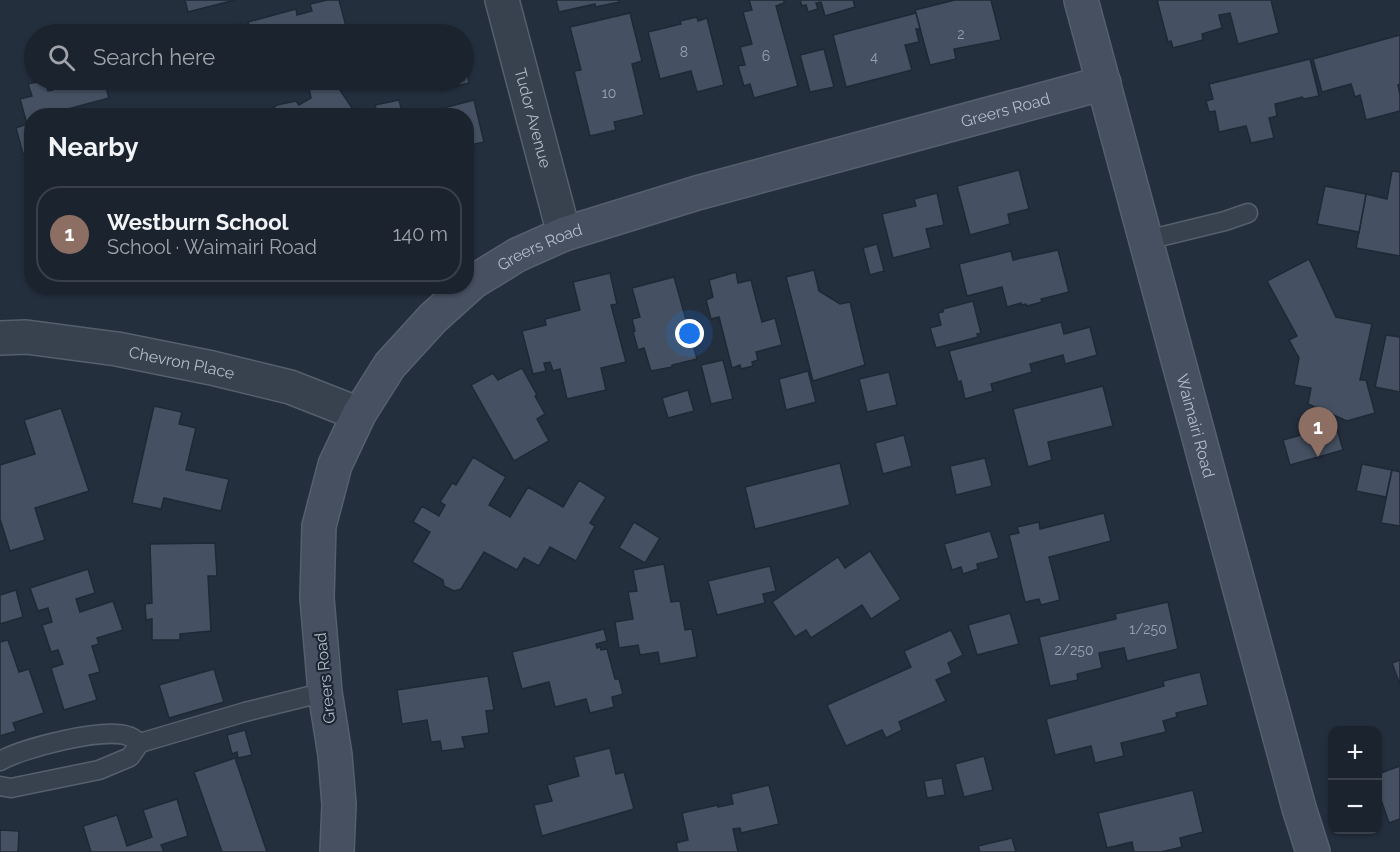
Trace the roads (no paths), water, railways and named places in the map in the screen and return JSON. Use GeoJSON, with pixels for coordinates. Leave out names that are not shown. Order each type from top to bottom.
{"type":"FeatureCollection","features":[{"type":"Feature","properties":{"kind":"street","name":"Tudor Avenue"},"geometry":{"type":"LineString","coordinates":[[502,0],[564,234]]}},
{"type":"Feature","properties":{"kind":"street","name":"Waimairi Road"},"geometry":{"type":"LineString","coordinates":[[1081,0],[1148,240],[1296,797],[1313,852]]}},
{"type":"Feature","properties":{"kind":"street","name":"Greers Road"},"geometry":{"type":"LineString","coordinates":[[474,281],[517,255],[564,234],[697,193],[1104,83]]}},
{"type":"Feature","properties":{"kind":"street","name":"Greers Road"},"geometry":{"type":"LineString","coordinates":[[337,851],[339,804],[335,755],[325,692],[317,598],[319,526],[334,465],[359,414],[390,365],[433,318],[460,294]]}},
{"type":"Feature","properties":{"kind":"street","name":"Chevron Place"},"geometry":{"type":"LineString","coordinates":[[0,338],[26,338],[117,349],[212,368],[290,387],[359,414]]}},
{"type":"Feature","properties":{"kind":"lane"},"geometry":{"type":"LineString","coordinates":[[1148,240],[1248,213]]}},
{"type":"Feature","properties":{"kind":"lane"},"geometry":{"type":"LineString","coordinates":[[0,786],[10,788],[99,770],[130,757],[140,743],[245,712],[325,692]]}},
{"type":"Feature","properties":{"kind":"lane"},"geometry":{"type":"LineString","coordinates":[[0,761],[39,746],[89,735],[126,735],[140,743]]}},
{"type":"Feature","properties":{"kind":"place","name":"Westburn School"},"geometry":{"type":"Point","coordinates":[1318,457]}}]}
